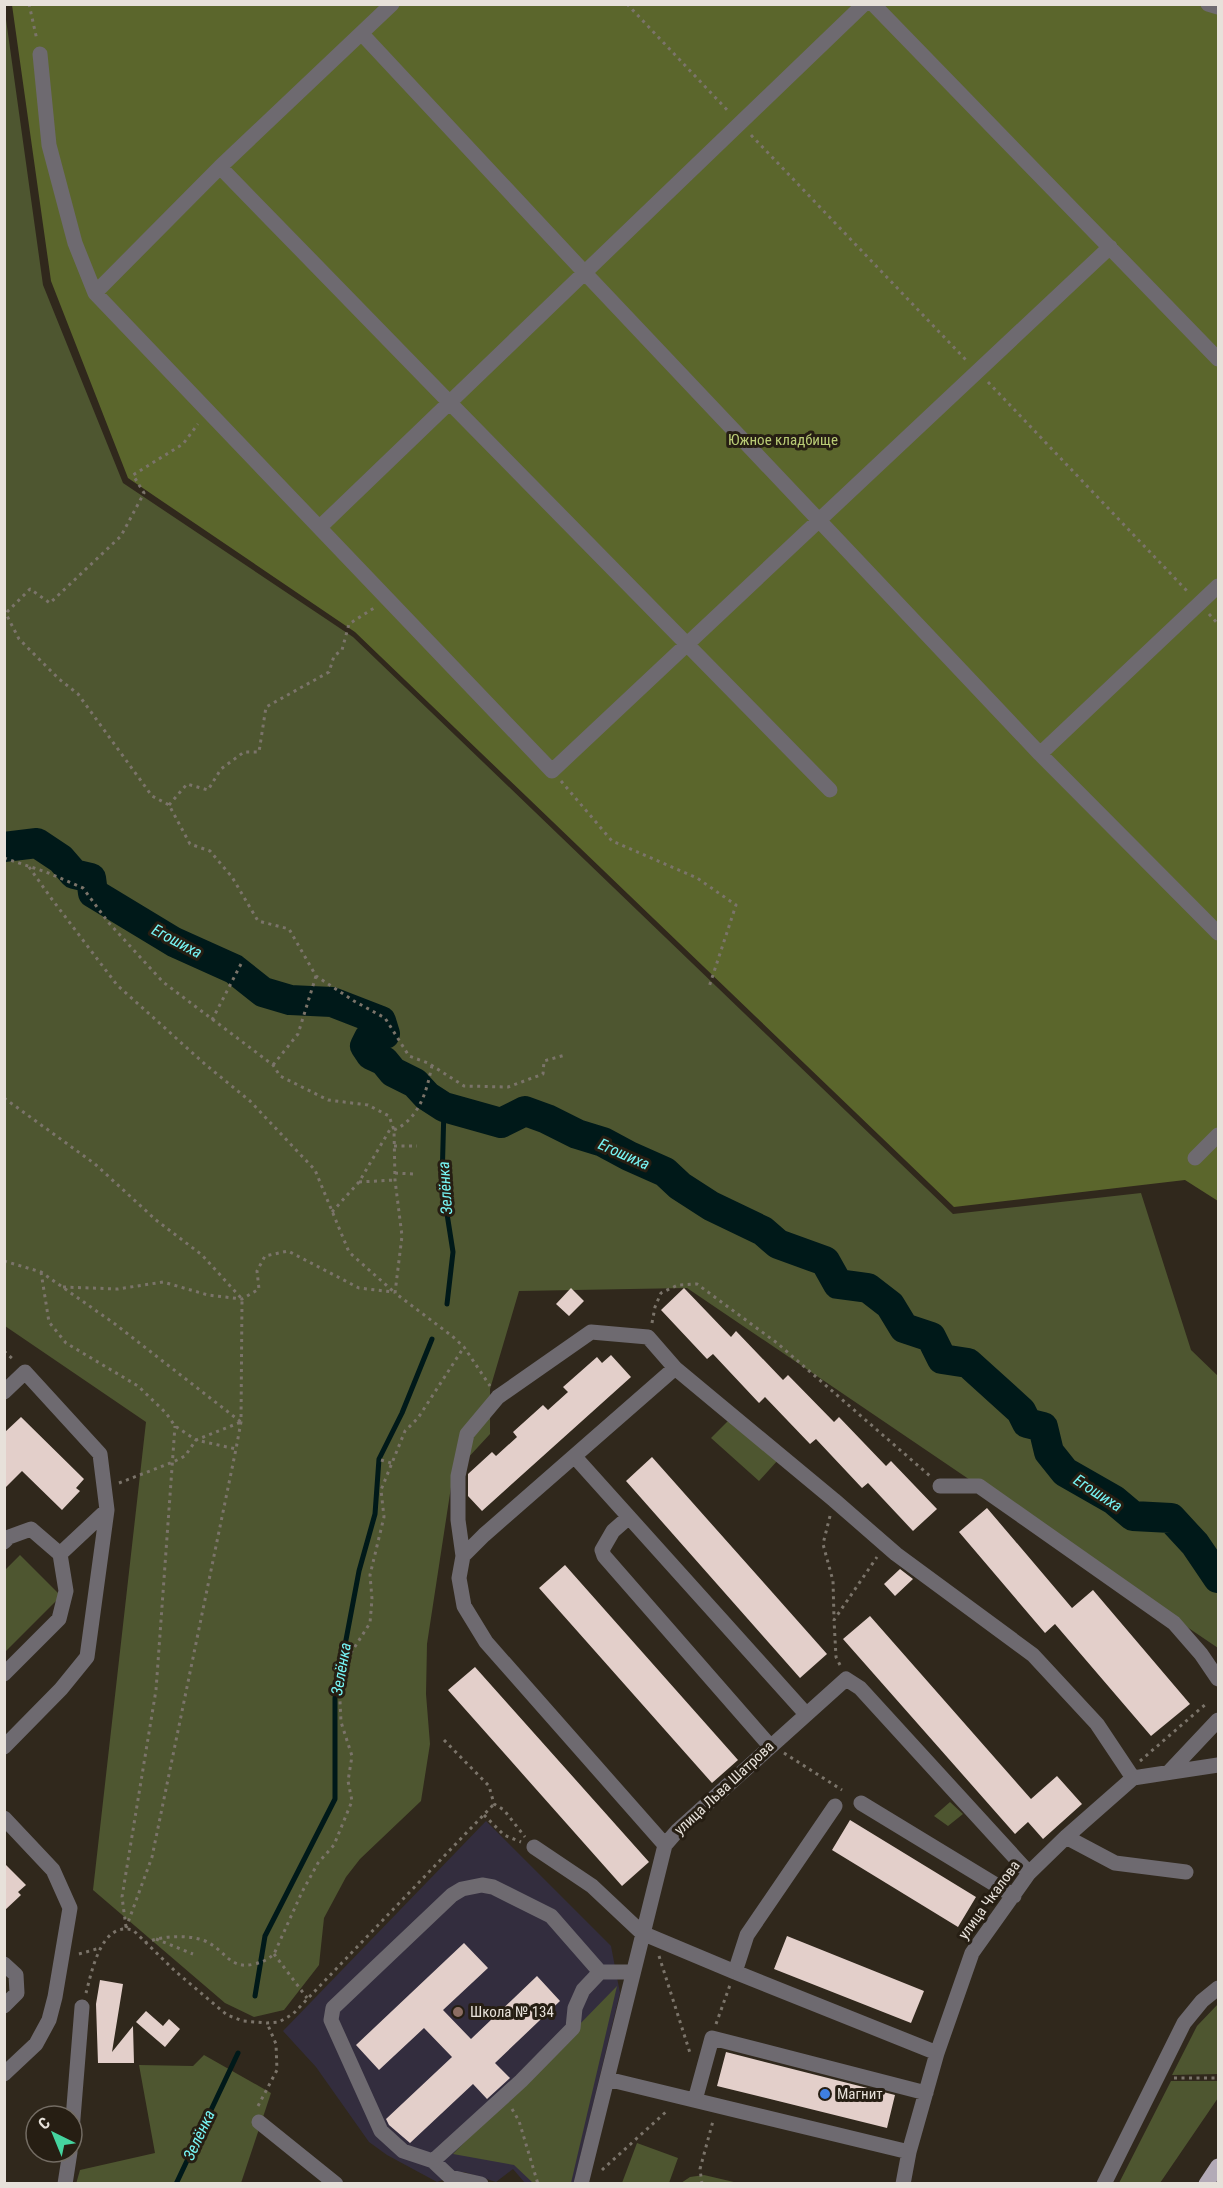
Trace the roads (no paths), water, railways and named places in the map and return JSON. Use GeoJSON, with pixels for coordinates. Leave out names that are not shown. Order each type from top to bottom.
{"type":"FeatureCollection","features":[{"type":"Feature","properties":{"kind":"main road"},"geometry":{"type":"LineString","coordinates":[[1206,2184],[1218,2166]]}},
{"type":"Feature","properties":{"kind":"street"},"geometry":{"type":"LineString","coordinates":[[95,293],[220,167],[392,4]]}},
{"type":"Feature","properties":{"kind":"street"},"geometry":{"type":"LineString","coordinates":[[320,527],[864,4]]}},
{"type":"Feature","properties":{"kind":"street"},"geometry":{"type":"LineString","coordinates":[[873,4],[1218,359]]}},
{"type":"Feature","properties":{"kind":"street"},"geometry":{"type":"LineString","coordinates":[[1208,4],[1218,7]]}},
{"type":"Feature","properties":{"kind":"street"},"geometry":{"type":"LineString","coordinates":[[362,34],[1040,754],[1218,933]]}},
{"type":"Feature","properties":{"kind":"street"},"geometry":{"type":"LineString","coordinates":[[39,54],[49,145],[75,243],[95,293],[552,771],[1110,247]]}},
{"type":"Feature","properties":{"kind":"street"},"geometry":{"type":"LineString","coordinates":[[220,167],[831,790]]}},
{"type":"Feature","properties":{"kind":"street"},"geometry":{"type":"LineString","coordinates":[[1040,754],[1218,586]]}},
{"type":"Feature","properties":{"kind":"street"},"geometry":{"type":"LineString","coordinates":[[1195,1158],[1218,1135]]}},
{"type":"Feature","properties":{"kind":"street"},"geometry":{"type":"LineString","coordinates":[[664,1845],[486,1642],[464,1606],[459,1578],[463,1556],[458,1520],[458,1476],[467,1434],[498,1397],[591,1332],[648,1338],[675,1368],[896,1554],[1034,1655],[1097,1724],[1134,1771],[1169,1772],[1218,1765]]}},
{"type":"Feature","properties":{"kind":"street"},"geometry":{"type":"LineString","coordinates":[[463,1556],[675,1368]]}},
{"type":"Feature","properties":{"kind":"street"},"geometry":{"type":"LineString","coordinates":[[4,1392],[25,1372],[100,1454],[107,1510],[93,1627],[87,1657],[61,1689],[4,1747]]}},
{"type":"Feature","properties":{"kind":"street"},"geometry":{"type":"LineString","coordinates":[[575,1457],[806,1714]]}},
{"type":"Feature","properties":{"kind":"street"},"geometry":{"type":"LineString","coordinates":[[940,1486],[979,1485],[1174,1623],[1202,1654],[1218,1679]]}},
{"type":"Feature","properties":{"kind":"street"},"geometry":{"type":"LineString","coordinates":[[60,1554],[107,1510]]}},
{"type":"Feature","properties":{"kind":"street"},"geometry":{"type":"LineString","coordinates":[[629,1517],[608,1537],[602,1550],[604,1556],[771,1745]]}},
{"type":"Feature","properties":{"kind":"street"},"geometry":{"type":"LineString","coordinates":[[4,1542],[9,1537],[31,1529],[60,1554],[66,1591],[59,1619],[4,1674]]}},
{"type":"Feature","properties":{"kind":"street","name":"улица Льва Шатрова"},"geometry":{"type":"LineString","coordinates":[[581,2184],[633,1972],[647,1935],[664,1845],[846,1679],[860,1688],[1029,1873]]}},
{"type":"Feature","properties":{"kind":"street"},"geometry":{"type":"LineString","coordinates":[[1169,1772],[1218,1720]]}},
{"type":"Feature","properties":{"kind":"street","name":"улица Чкалова"},"geometry":{"type":"LineString","coordinates":[[903,2184],[909,2152],[937,2053],[972,1953],[1029,1873],[1134,1771]]}},
{"type":"Feature","properties":{"kind":"street"},"geometry":{"type":"LineString","coordinates":[[861,1803],[1014,1896]]}},
{"type":"Feature","properties":{"kind":"street"},"geometry":{"type":"LineString","coordinates":[[735,1972],[747,1935],[835,1806]]}},
{"type":"Feature","properties":{"kind":"street"},"geometry":{"type":"LineString","coordinates":[[4,1818],[53,1870],[70,1908],[49,2020],[36,2044],[4,2074]]}},
{"type":"Feature","properties":{"kind":"street"},"geometry":{"type":"LineString","coordinates":[[1066,1837],[1115,1863],[1186,1872]]}},
{"type":"Feature","properties":{"kind":"street"},"geometry":{"type":"LineString","coordinates":[[534,1848],[592,1886],[647,1935],[937,2053]]}},
{"type":"Feature","properties":{"kind":"street"},"geometry":{"type":"LineString","coordinates":[[481,2184],[459,2182],[450,2177],[433,2160],[403,2151],[381,2131],[331,2019],[333,2008],[452,1895],[462,1889],[482,1885],[493,1887],[551,1916],[600,1972]]}},
{"type":"Feature","properties":{"kind":"street"},"geometry":{"type":"LineString","coordinates":[[4,1964],[16,1975],[17,1993],[4,2006]]}},
{"type":"Feature","properties":{"kind":"street"},"geometry":{"type":"LineString","coordinates":[[433,2160],[504,2098],[573,2028],[575,2007],[583,1990],[600,1972],[633,1972]]}},
{"type":"Feature","properties":{"kind":"street"},"geometry":{"type":"LineString","coordinates":[[1104,2184],[1184,2023],[1202,2001],[1218,1988]]}},
{"type":"Feature","properties":{"kind":"street"},"geometry":{"type":"LineString","coordinates":[[74,2104],[82,2007]]}},
{"type":"Feature","properties":{"kind":"street"},"geometry":{"type":"LineString","coordinates":[[689,2098],[699,2083],[712,2038],[926,2093]]}},
{"type":"Feature","properties":{"kind":"street"},"geometry":{"type":"LineString","coordinates":[[607,2079],[909,2152]]}},
{"type":"Feature","properties":{"kind":"street"},"geometry":{"type":"LineString","coordinates":[[259,2122],[336,2184]]}},
{"type":"Feature","properties":{"kind":"street"},"geometry":{"type":"LineString","coordinates":[[65,2184],[68,2164]]}},
{"type":"Feature","properties":{"kind":"waterway","name":"Егошиха"},"geometry":{"type":"LineString","coordinates":[[4,847],[37,843],[61,859],[74,874],[91,878],[93,893],[174,942],[234,969],[263,992],[290,1000],[332,1002],[381,1021],[385,1034],[369,1038],[365,1046],[371,1055],[384,1061],[393,1072],[415,1083],[427,1096],[444,1107],[501,1123],[525,1111],[547,1119],[577,1134],[603,1142],[665,1172],[680,1186],[711,1206],[763,1231],[778,1244],[825,1261],[838,1284],[868,1288],[890,1305],[904,1328],[931,1337],[942,1359],[968,1363],[1021,1411],[1027,1423],[1043,1427],[1049,1452],[1065,1472],[1114,1500],[1133,1516],[1171,1518],[1195,1544],[1218,1578]]}},
{"type":"Feature","properties":{"kind":"waterway","name":"Зелёнка"},"geometry":{"type":"LineString","coordinates":[[444,1107],[442,1182],[453,1252],[447,1304]]}},
{"type":"Feature","properties":{"kind":"waterway","name":"Зелёнка"},"geometry":{"type":"LineString","coordinates":[[255,1996],[265,1936],[335,1799],[335,1698],[359,1571],[375,1514],[379,1459],[402,1413],[432,1339]]}},
{"type":"Feature","properties":{"kind":"waterway","name":"Зелёнка"},"geometry":{"type":"LineString","coordinates":[[176,2184],[238,2053]]}},
{"type":"Feature","properties":{"kind":"place","name":"Школа № 134"},"geometry":{"type":"Point","coordinates":[458,2012]}},
{"type":"Feature","properties":{"kind":"place","name":"Магнит"},"geometry":{"type":"Point","coordinates":[825,2094]}},
{"type":"Feature","properties":{"kind":"park label","name":"Южное кладбище"},"geometry":{"type":"Point","coordinates":[783,440]}}]}
